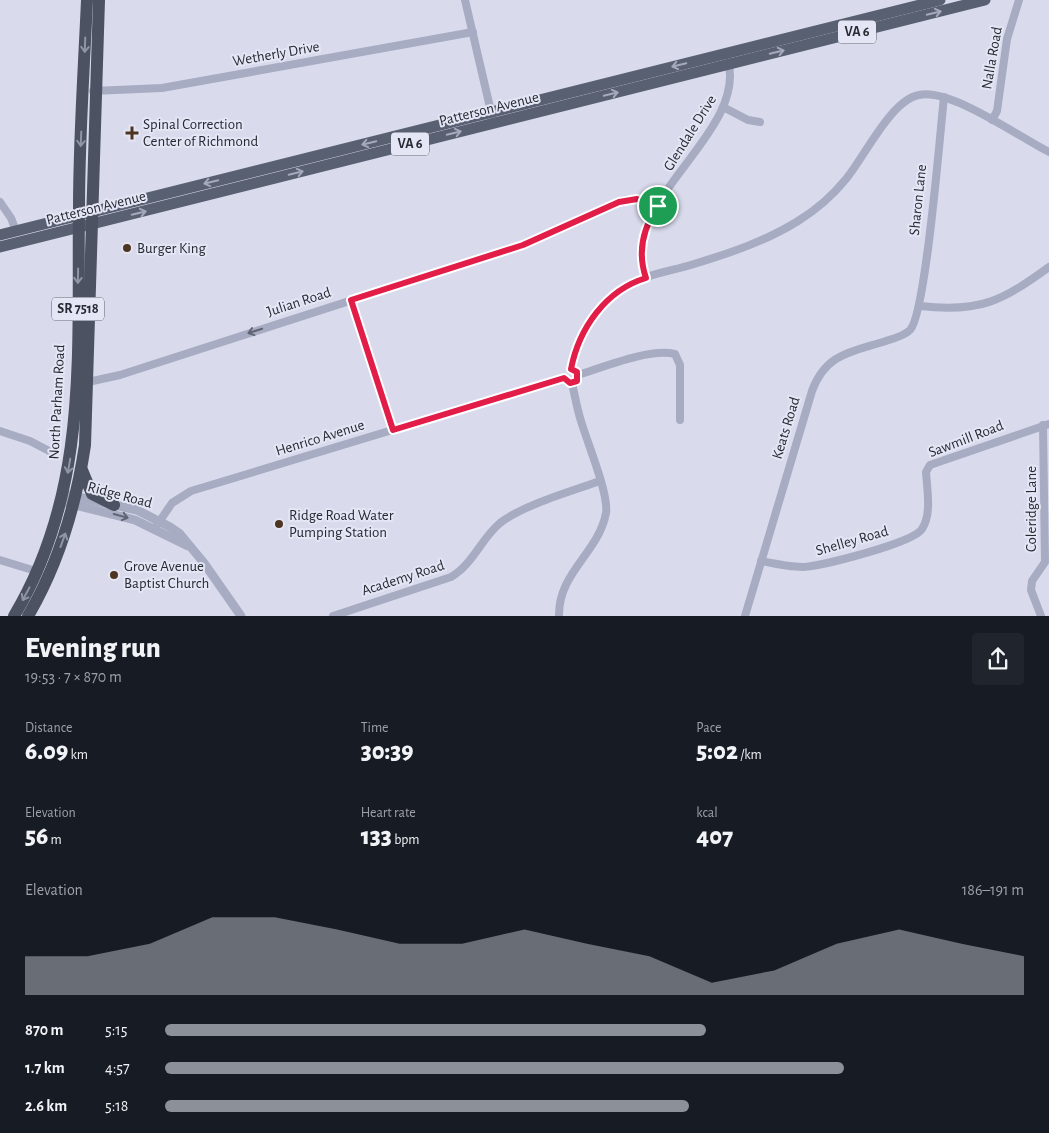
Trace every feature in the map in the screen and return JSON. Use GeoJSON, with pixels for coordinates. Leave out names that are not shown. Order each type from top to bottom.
{"type":"FeatureCollection","features":[{"type":"Feature","properties":{"kind":"highway","name":"North Parham Road"},"geometry":{"type":"LineString","coordinates":[[87,0],[90,91]]}},
{"type":"Feature","properties":{"kind":"highway","name":"North Parham Road"},"geometry":{"type":"LineString","coordinates":[[14,616],[63,541],[69,499],[85,220],[90,91],[99,0]]}},
{"type":"Feature","properties":{"kind":"highway","name":"North Parham Road"},"geometry":{"type":"LineString","coordinates":[[69,499],[82,468],[87,420],[85,220]]}},
{"type":"Feature","properties":{"kind":"highway"},"geometry":{"type":"LineString","coordinates":[[76,390],[84,393],[83,412],[87,420]]}},
{"type":"Feature","properties":{"kind":"highway"},"geometry":{"type":"LineString","coordinates":[[82,468],[92,494],[114,505]]}},
{"type":"Feature","properties":{"kind":"highway","name":"North Parham Road"},"geometry":{"type":"LineString","coordinates":[[28,616],[43,573]]}},
{"type":"Feature","properties":{"kind":"main road","name":"Patterson Avenue"},"geometry":{"type":"LineString","coordinates":[[728,59],[940,0]]}},
{"type":"Feature","properties":{"kind":"main road","name":"Patterson Avenue"},"geometry":{"type":"LineString","coordinates":[[0,247],[85,220],[728,59],[985,0]]}},
{"type":"Feature","properties":{"kind":"main road","name":"Patterson Avenue"},"geometry":{"type":"LineString","coordinates":[[0,235],[85,220]]}},
{"type":"Feature","properties":{"kind":"street"},"geometry":{"type":"LineString","coordinates":[[465,0],[474,32],[492,118]]}},
{"type":"Feature","properties":{"kind":"street","name":"Nalla Road"},"geometry":{"type":"LineString","coordinates":[[992,120],[999,100],[1007,39],[1019,0]]}},
{"type":"Feature","properties":{"kind":"street","name":"Wetherly Drive"},"geometry":{"type":"LineString","coordinates":[[90,91],[162,88],[474,32]]}},
{"type":"Feature","properties":{"kind":"street","name":"Glendale Drive"},"geometry":{"type":"LineString","coordinates":[[646,278],[642,263],[644,235],[648,221],[723,107],[732,82],[728,59]]}},
{"type":"Feature","properties":{"kind":"street"},"geometry":{"type":"LineString","coordinates":[[571,369],[577,344],[597,311],[625,286],[729,253],[760,241],[798,222],[846,179],[895,110],[905,101],[925,94],[944,97],[992,120],[1049,152]]}},
{"type":"Feature","properties":{"kind":"street","name":"Sharon Lane"},"geometry":{"type":"LineString","coordinates":[[920,306],[944,97]]}},
{"type":"Feature","properties":{"kind":"street"},"geometry":{"type":"LineString","coordinates":[[723,107],[748,120],[760,122]]}},
{"type":"Feature","properties":{"kind":"street","name":"Julian Road"},"geometry":{"type":"LineString","coordinates":[[88,382],[120,374],[523,245],[623,200],[637,199],[658,206]]}},
{"type":"Feature","properties":{"kind":"street"},"geometry":{"type":"LineString","coordinates":[[0,202],[11,218],[16,231]]}},
{"type":"Feature","properties":{"kind":"street"},"geometry":{"type":"LineString","coordinates":[[920,306],[971,308],[990,303],[1015,291],[1049,267]]}},
{"type":"Feature","properties":{"kind":"street"},"geometry":{"type":"LineString","coordinates":[[351,300],[393,430]]}},
{"type":"Feature","properties":{"kind":"street","name":"Keats Road"},"geometry":{"type":"LineString","coordinates":[[745,616],[812,391],[821,371],[829,362],[842,355],[906,334],[916,322],[920,306]]}},
{"type":"Feature","properties":{"kind":"street"},"geometry":{"type":"LineString","coordinates":[[578,375],[652,354],[669,353],[676,355],[680,365],[680,420]]}},
{"type":"Feature","properties":{"kind":"street"},"geometry":{"type":"LineString","coordinates":[[571,369],[576,370],[578,375],[577,381],[572,383],[567,382],[564,378],[565,372],[571,369]]}},
{"type":"Feature","properties":{"kind":"street","name":"Henrico Avenue"},"geometry":{"type":"LineString","coordinates":[[157,524],[172,502],[191,491],[564,378]]}},
{"type":"Feature","properties":{"kind":"street"},"geometry":{"type":"LineString","coordinates":[[559,616],[565,584],[598,538],[604,523],[606,501],[580,419],[572,383]]}},
{"type":"Feature","properties":{"kind":"street","name":"Sawmill Road"},"geometry":{"type":"LineString","coordinates":[[927,505],[926,472],[930,464],[1046,424]]}},
{"type":"Feature","properties":{"kind":"street","name":"Coleridge Lane"},"geometry":{"type":"LineString","coordinates":[[1041,616],[1031,590],[1032,581],[1045,562],[1046,424]]}},
{"type":"Feature","properties":{"kind":"street"},"geometry":{"type":"LineString","coordinates":[[0,431],[30,441],[53,453]]}},
{"type":"Feature","properties":{"kind":"street","name":"Academy Road"},"geometry":{"type":"LineString","coordinates":[[333,616],[451,577],[465,567],[495,528],[506,519],[600,481]]}},
{"type":"Feature","properties":{"kind":"street","name":"Ridge Road"},"geometry":{"type":"LineString","coordinates":[[69,499],[136,510],[157,524],[180,534],[204,563],[241,616]]}},
{"type":"Feature","properties":{"kind":"street","name":"Ridge Road"},"geometry":{"type":"LineString","coordinates":[[69,499],[135,520],[157,524]]}},
{"type":"Feature","properties":{"kind":"street","name":"Shelley Road"},"geometry":{"type":"LineString","coordinates":[[761,561],[791,566],[828,564],[891,545],[920,532],[926,522],[927,505]]}},
{"type":"Feature","properties":{"kind":"street"},"geometry":{"type":"LineString","coordinates":[[0,560],[43,573]]}},
{"type":"Feature","properties":{"kind":"place","name":"Spinal Correction Center of Richmond"},"geometry":{"type":"Point","coordinates":[132,133]}},
{"type":"Feature","properties":{"kind":"place","name":"Burger King"},"geometry":{"type":"Point","coordinates":[127,248]}},
{"type":"Feature","properties":{"kind":"place","name":"Ridge Road Water Pumping Station"},"geometry":{"type":"Point","coordinates":[279,524]}},
{"type":"Feature","properties":{"kind":"place","name":"Grove Avenue Baptist Church"},"geometry":{"type":"Point","coordinates":[114,575]}},
{"type":"Feature","properties":{"kind":"route"},"geometry":{"type":"LineString","coordinates":[[637,199],[658,206],[648,221],[644,235],[642,263],[646,278],[625,286],[613,295],[590,321],[574,352],[571,369],[576,370],[578,375],[577,381],[570,383],[564,378],[393,430],[351,300],[538,240],[623,200],[637,199]]}}]}
